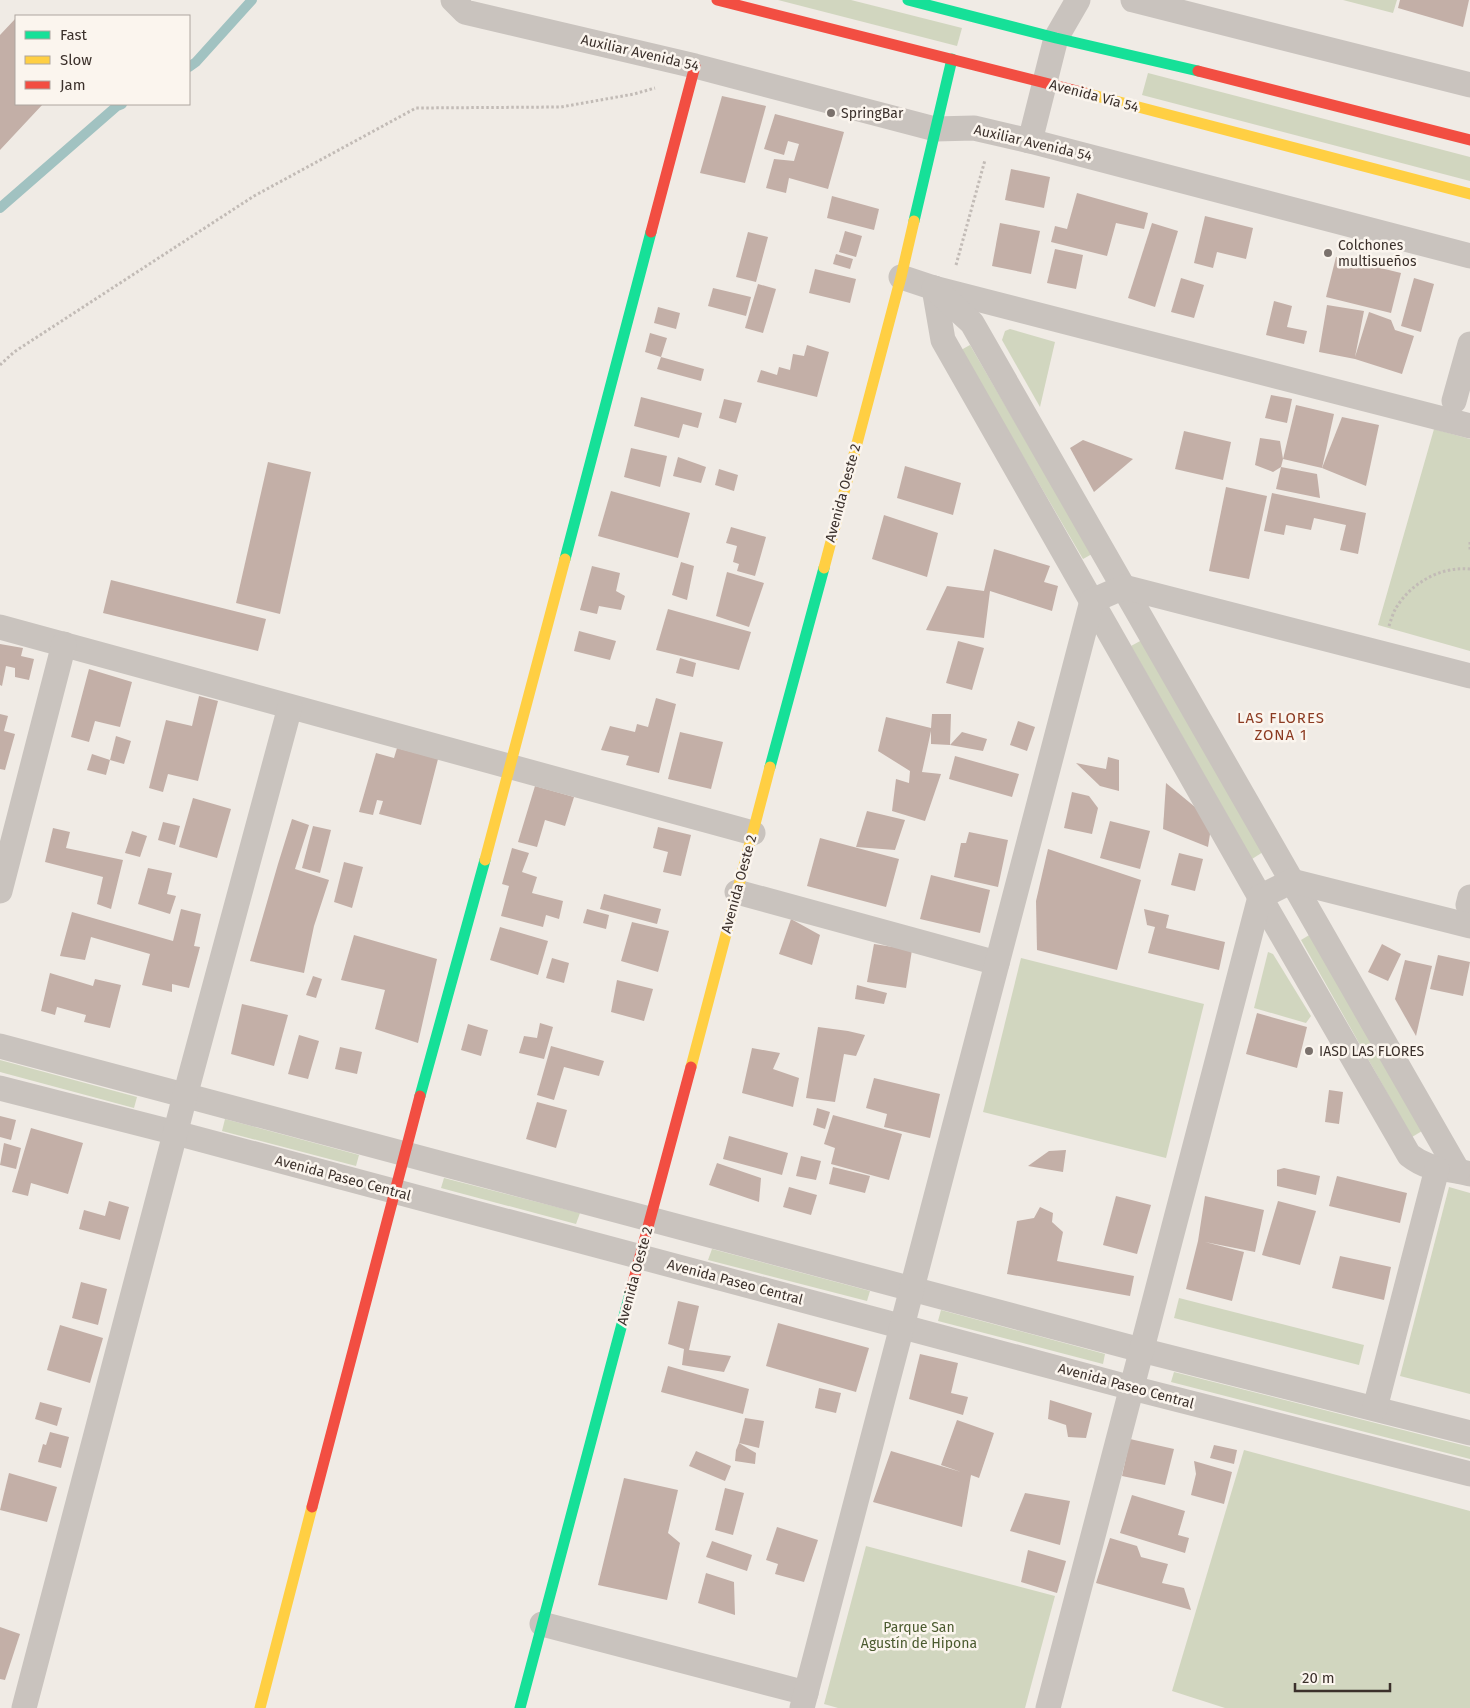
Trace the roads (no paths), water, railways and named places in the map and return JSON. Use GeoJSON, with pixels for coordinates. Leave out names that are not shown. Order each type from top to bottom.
{"type":"FeatureCollection","features":[{"type":"Feature","properties":{"kind":"street","name":"Auxiliar Avenida 54"},"geometry":{"type":"LineString","coordinates":[[453,0],[465,12],[694,72],[935,129],[974,128],[1030,141],[1470,256]]}},
{"type":"Feature","properties":{"kind":"street","name":"Avenida Vía 54"},"geometry":{"type":"LineString","coordinates":[[717,0],[1470,194]]}},
{"type":"Feature","properties":{"kind":"street"},"geometry":{"type":"LineString","coordinates":[[908,0],[1470,140]]}},
{"type":"Feature","properties":{"kind":"street"},"geometry":{"type":"LineString","coordinates":[[1030,141],[1056,38],[1078,0]]}},
{"type":"Feature","properties":{"kind":"street"},"geometry":{"type":"LineString","coordinates":[[1133,0],[1470,85]]}},
{"type":"Feature","properties":{"kind":"street","name":"Avenida Oeste 2"},"geometry":{"type":"LineString","coordinates":[[520,1708],[901,277],[952,59]]}},
{"type":"Feature","properties":{"kind":"street"},"geometry":{"type":"LineString","coordinates":[[260,1708],[394,1192],[510,766],[694,72]]}},
{"type":"Feature","properties":{"kind":"street"},"geometry":{"type":"LineString","coordinates":[[901,277],[934,288],[1470,426]]}},
{"type":"Feature","properties":{"kind":"street"},"geometry":{"type":"LineString","coordinates":[[934,288],[972,323],[1292,881],[1455,1171],[1375,1408]]}},
{"type":"Feature","properties":{"kind":"street"},"geometry":{"type":"LineString","coordinates":[[934,288],[943,340],[1409,1155],[1421,1164],[1455,1171]]}},
{"type":"Feature","properties":{"kind":"street"},"geometry":{"type":"LineString","coordinates":[[1454,402],[1470,344]]}},
{"type":"Feature","properties":{"kind":"street"},"geometry":{"type":"LineString","coordinates":[[1092,601],[1124,587],[1470,676]]}},
{"type":"Feature","properties":{"kind":"street"},"geometry":{"type":"LineString","coordinates":[[542,1624],[804,1701],[1092,601]]}},
{"type":"Feature","properties":{"kind":"street"},"geometry":{"type":"LineString","coordinates":[[0,627],[753,833]]}},
{"type":"Feature","properties":{"kind":"street"},"geometry":{"type":"LineString","coordinates":[[0,892],[64,644]]}},
{"type":"Feature","properties":{"kind":"street"},"geometry":{"type":"LineString","coordinates":[[24,1708],[185,1096],[290,707]]}},
{"type":"Feature","properties":{"kind":"street"},"geometry":{"type":"LineString","coordinates":[[1048,1708],[1260,897],[1292,881],[1469,909]]}},
{"type":"Feature","properties":{"kind":"street"},"geometry":{"type":"LineString","coordinates":[[737,892],[996,963]]}},
{"type":"Feature","properties":{"kind":"street"},"geometry":{"type":"LineString","coordinates":[[0,1046],[1141,1350],[1470,1433]]}},
{"type":"Feature","properties":{"kind":"street","name":"Avenida Paseo Central"},"geometry":{"type":"LineString","coordinates":[[0,1088],[176,1133],[1132,1388],[1470,1474]]}},
{"type":"Feature","properties":{"kind":"waterway"},"geometry":{"type":"LineString","coordinates":[[190,66],[252,0]]}},
{"type":"Feature","properties":{"kind":"waterway"},"geometry":{"type":"LineString","coordinates":[[0,208],[120,105]]}},
{"type":"Feature","properties":{"kind":"place","name":"SpringBar"},"geometry":{"type":"Point","coordinates":[831,113]}},
{"type":"Feature","properties":{"kind":"place","name":"Colchones multisueños"},"geometry":{"type":"Point","coordinates":[1328,253]}},
{"type":"Feature","properties":{"kind":"place","name":"IASD LAS FLORES"},"geometry":{"type":"Point","coordinates":[1309,1051]}},
{"type":"Feature","properties":{"kind":"district","name":"LAS FLORES ZONA 1"},"geometry":{"type":"Point","coordinates":[1281,726]}},
{"type":"Feature","properties":{"kind":"park label","name":"Parque San Agustín de Hipona"},"geometry":{"type":"Point","coordinates":[919,1635]}}]}
